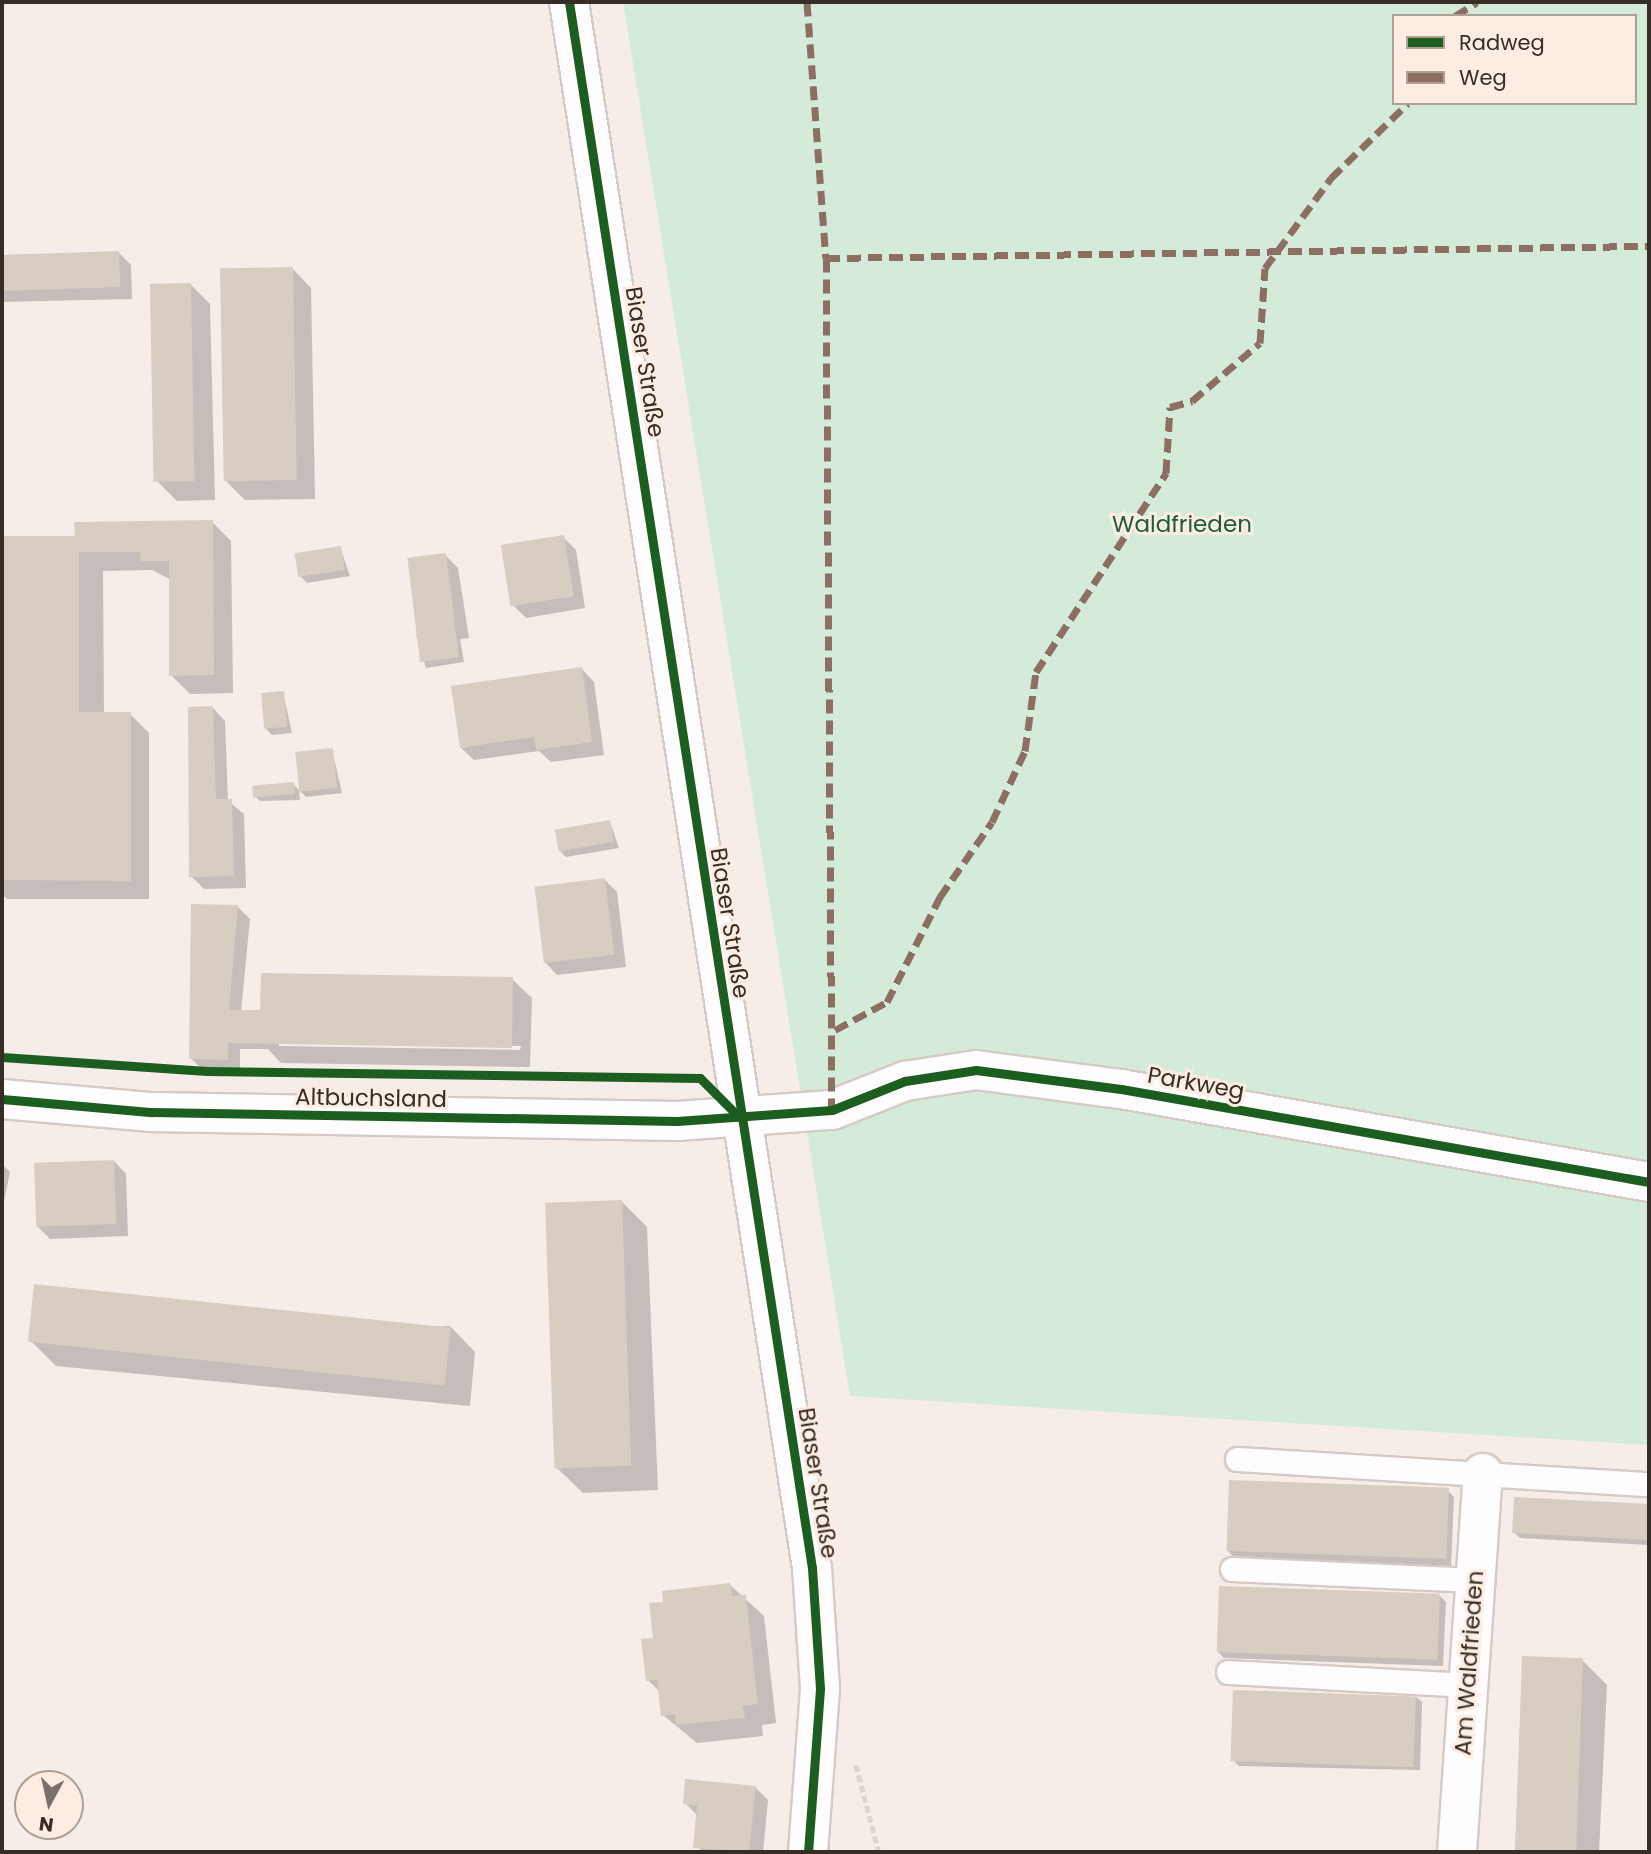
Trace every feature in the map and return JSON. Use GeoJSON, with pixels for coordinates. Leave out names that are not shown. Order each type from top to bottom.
{"type":"FeatureCollection","features":[{"type":"Feature","properties":{"kind":"street","name":"Biaser Straße"},"geometry":{"type":"LineString","coordinates":[[569,2],[818,1620],[808,1852]]}},
{"type":"Feature","properties":{"kind":"street","name":"Parkweg"},"geometry":{"type":"LineString","coordinates":[[739,1117],[832,1110],[905,1081],[976,1070],[1121,1089],[1649,1182]]}},
{"type":"Feature","properties":{"kind":"street","name":"Altbuchsland"},"geometry":{"type":"LineString","coordinates":[[2,1099],[224,1114],[739,1117]]}},
{"type":"Feature","properties":{"kind":"street","name":"Am Waldfrieden"},"geometry":{"type":"LineString","coordinates":[[1457,1852],[1483,1473]]}},
{"type":"Feature","properties":{"kind":"lane"},"geometry":{"type":"LineString","coordinates":[[1237,1459],[1649,1484]]}},
{"type":"Feature","properties":{"kind":"lane"},"geometry":{"type":"LineString","coordinates":[[1232,1569],[1475,1580]]}},
{"type":"Feature","properties":{"kind":"lane"},"geometry":{"type":"LineString","coordinates":[[1228,1672],[1467,1685]]}},
{"type":"Feature","properties":{"kind":"green space","name":"Waldfrieden"},"geometry":{"type":"Polygon","coordinates":[[[623,2],[1649,2],[1649,1445],[850,1396],[623,2]]]}},
{"type":"Feature","properties":{"kind":"building"},"geometry":{"type":"Polygon","coordinates":[[[119,251],[120,287],[3,291],[2,255],[119,251]]]}},
{"type":"Feature","properties":{"kind":"building"},"geometry":{"type":"Polygon","coordinates":[[[293,267],[297,480],[224,481],[220,268],[293,267]]]}},
{"type":"Feature","properties":{"kind":"building"},"geometry":{"type":"Polygon","coordinates":[[[191,283],[194,481],[153,482],[150,284],[191,283]]]}},
{"type":"Feature","properties":{"kind":"building"},"geometry":{"type":"Polygon","coordinates":[[[213,520],[214,675],[169,676],[169,561],[140,561],[141,552],[79,552],[79,712],[131,712],[131,881],[2,880],[2,536],[75,536],[74,522],[213,520]]]}},
{"type":"Feature","properties":{"kind":"building"},"geometry":{"type":"Polygon","coordinates":[[[564,535],[574,596],[510,606],[501,545],[564,535]]]}},
{"type":"Feature","properties":{"kind":"building"},"geometry":{"type":"Polygon","coordinates":[[[341,546],[345,570],[298,577],[295,553],[341,546]]]}},
{"type":"Feature","properties":{"kind":"building"},"geometry":{"type":"Polygon","coordinates":[[[446,553],[459,657],[420,662],[407,558],[446,553]]]}},
{"type":"Feature","properties":{"kind":"building"},"geometry":{"type":"Polygon","coordinates":[[[582,667],[592,742],[536,750],[534,737],[460,748],[451,686],[582,667]]]}},
{"type":"Feature","properties":{"kind":"building"},"geometry":{"type":"Polygon","coordinates":[[[284,691],[287,727],[264,729],[261,693],[284,691]]]}},
{"type":"Feature","properties":{"kind":"building"},"geometry":{"type":"Polygon","coordinates":[[[213,706],[216,799],[232,799],[234,876],[189,877],[188,707],[213,706]]]}},
{"type":"Feature","properties":{"kind":"building"},"geometry":{"type":"Polygon","coordinates":[[[333,748],[337,788],[299,792],[295,752],[333,748]]]}},
{"type":"Feature","properties":{"kind":"building"},"geometry":{"type":"Polygon","coordinates":[[[294,782],[295,794],[253,798],[252,786],[294,782]]]}},
{"type":"Feature","properties":{"kind":"building"},"geometry":{"type":"Polygon","coordinates":[[[610,820],[614,842],[559,851],[555,830],[610,820]]]}},
{"type":"Feature","properties":{"kind":"building"},"geometry":{"type":"Polygon","coordinates":[[[605,878],[614,954],[544,963],[535,887],[605,878]]]}},
{"type":"Feature","properties":{"kind":"building"},"geometry":{"type":"Polygon","coordinates":[[[191,904],[238,905],[229,1010],[260,1010],[261,973],[513,977],[512,1048],[228,1043],[228,1060],[189,1059],[191,904]]]}},
{"type":"Feature","properties":{"kind":"building"},"geometry":{"type":"Polygon","coordinates":[[[114,1160],[116,1224],[36,1227],[34,1163],[114,1160]]]}},
{"type":"Feature","properties":{"kind":"building"},"geometry":{"type":"Polygon","coordinates":[[[622,1200],[631,1466],[554,1469],[545,1203],[622,1200]]]}},
{"type":"Feature","properties":{"kind":"building"},"geometry":{"type":"Polygon","coordinates":[[[34,1284],[451,1328],[445,1385],[28,1342],[34,1284]]]}},
{"type":"Feature","properties":{"kind":"building"},"geometry":{"type":"Polygon","coordinates":[[[1229,1480],[1449,1488],[1446,1559],[1227,1551],[1229,1480]]]}},
{"type":"Feature","properties":{"kind":"building"},"geometry":{"type":"Polygon","coordinates":[[[1514,1497],[1649,1504],[1647,1540],[1512,1533],[1514,1497]]]}},
{"type":"Feature","properties":{"kind":"building"},"geometry":{"type":"Polygon","coordinates":[[[730,1583],[732,1596],[746,1595],[758,1704],[743,1706],[745,1718],[676,1725],[675,1714],[661,1716],[657,1680],[646,1681],[641,1639],[653,1638],[649,1603],[663,1602],[662,1591],[730,1583]]]}},
{"type":"Feature","properties":{"kind":"building"},"geometry":{"type":"Polygon","coordinates":[[[1219,1586],[1440,1594],[1438,1660],[1217,1652],[1219,1586]]]}},
{"type":"Feature","properties":{"kind":"building"},"geometry":{"type":"Polygon","coordinates":[[[1522,1656],[1583,1658],[1576,1852],[1515,1852],[1522,1656]]]}},
{"type":"Feature","properties":{"kind":"building"},"geometry":{"type":"Polygon","coordinates":[[[1233,1690],[1416,1696],[1413,1767],[1231,1761],[1233,1690]]]}},
{"type":"Feature","properties":{"kind":"building"},"geometry":{"type":"Polygon","coordinates":[[[685,1779],[756,1786],[749,1852],[693,1848],[697,1805],[683,1804],[685,1779]]]}},
{"type":"Feature","properties":{"kind":"marked path"},"geometry":{"type":"LineString","coordinates":[[807,2],[826,258],[832,1110]]}},
{"type":"Feature","properties":{"kind":"marked path"},"geometry":{"type":"LineString","coordinates":[[1458,14],[1477,2]]}},
{"type":"Feature","properties":{"kind":"marked path"},"geometry":{"type":"LineString","coordinates":[[835,1030],[887,1002],[940,897],[992,822],[1025,751],[1036,672],[1166,473],[1170,407],[1192,401],[1260,343],[1265,268],[1331,178],[1406,105]]}},
{"type":"Feature","properties":{"kind":"marked path"},"geometry":{"type":"LineString","coordinates":[[826,258],[1649,246]]}},
{"type":"Feature","properties":{"kind":"cycle path"},"geometry":{"type":"LineString","coordinates":[[569,2],[812,1568],[820,1689],[808,1852]]}},
{"type":"Feature","properties":{"kind":"cycle path"},"geometry":{"type":"LineString","coordinates":[[2,1057],[207,1071],[700,1078],[739,1117]]}},
{"type":"Feature","properties":{"kind":"cycle path"},"geometry":{"type":"LineString","coordinates":[[2,1099],[152,1112],[677,1121],[832,1110],[905,1081],[976,1070],[1121,1089],[1649,1182]]}}]}
